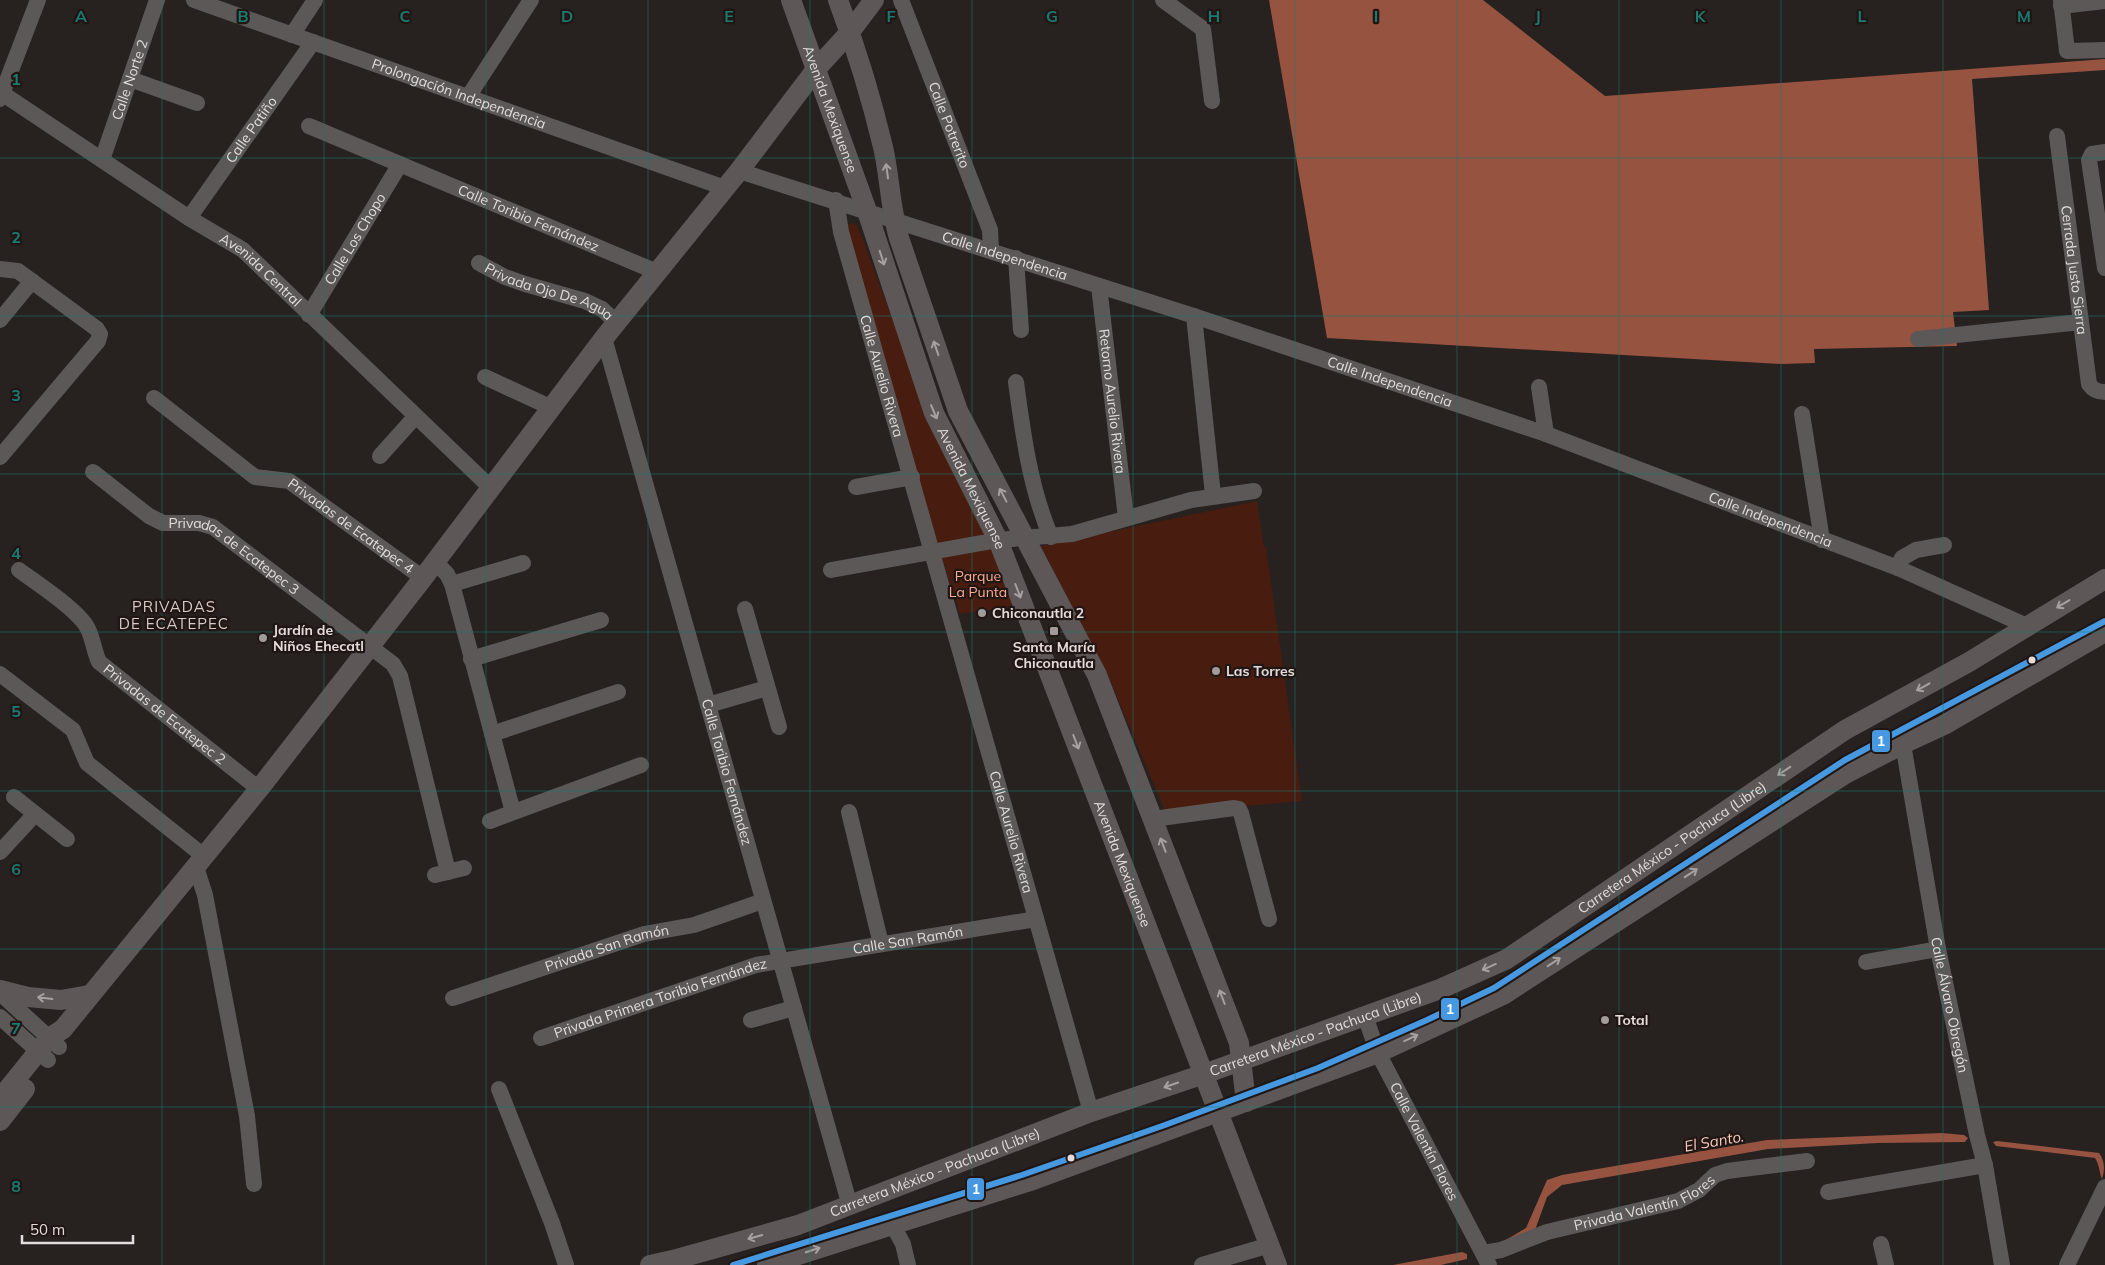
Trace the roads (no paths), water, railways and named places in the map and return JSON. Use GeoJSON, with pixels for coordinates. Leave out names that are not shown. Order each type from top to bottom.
{"type":"FeatureCollection","features":[{"type":"Feature","properties":{"kind":"main road","name":"Avenida Mexiquense"},"geometry":{"type":"LineString","coordinates":[[792,0],[867,212],[934,413],[998,540],[1278,1265]]}},
{"type":"Feature","properties":{"kind":"main road","name":"Avenida Mexiquense"},"geometry":{"type":"LineString","coordinates":[[838,0],[860,62],[884,149],[893,219],[958,411],[1097,675],[1239,1043],[1246,1102]]}},
{"type":"Feature","properties":{"kind":"main road"},"geometry":{"type":"LineString","coordinates":[[0,1121],[51,1045],[89,995],[259,789],[429,570],[611,330],[739,171],[817,68],[850,32],[874,0]]}},
{"type":"Feature","properties":{"kind":"main road","name":"Carretera México - Pachuca (Libre)"},"geometry":{"type":"LineString","coordinates":[[650,1265],[789,1227],[850,1206],[1091,1112],[1242,1061],[1440,989],[1507,959],[1845,730],[1969,662],[2105,579]]}},
{"type":"Feature","properties":{"kind":"main road"},"geometry":{"type":"LineString","coordinates":[[767,1265],[1030,1181],[1246,1102],[1378,1053],[1503,995],[1845,774],[1944,725],[2105,632]]}},
{"type":"Feature","properties":{"kind":"main road"},"geometry":{"type":"LineString","coordinates":[[0,992],[61,1000],[89,995]]}},
{"type":"Feature","properties":{"kind":"main road"},"geometry":{"type":"LineString","coordinates":[[0,1099],[51,1045]]}},
{"type":"Feature","properties":{"kind":"street"},"geometry":{"type":"LineString","coordinates":[[1,95],[38,0]]}},
{"type":"Feature","properties":{"kind":"street","name":"Calle Norte 2"},"geometry":{"type":"LineString","coordinates":[[102,160],[157,0]]}},
{"type":"Feature","properties":{"kind":"street","name":"Prolongación Independencia"},"geometry":{"type":"LineString","coordinates":[[194,0],[725,188]]}},
{"type":"Feature","properties":{"kind":"street"},"geometry":{"type":"LineString","coordinates":[[292,35],[315,0]]}},
{"type":"Feature","properties":{"kind":"street"},"geometry":{"type":"LineString","coordinates":[[468,97],[530,0]]}},
{"type":"Feature","properties":{"kind":"street","name":"Calle Potrerito"},"geometry":{"type":"LineString","coordinates":[[902,0],[990,230],[991,250]]}},
{"type":"Feature","properties":{"kind":"street"},"geometry":{"type":"LineString","coordinates":[[1163,0],[1203,29],[1212,101]]}},
{"type":"Feature","properties":{"kind":"street"},"geometry":{"type":"LineString","coordinates":[[2105,1],[2061,3],[2067,51],[2105,50]]}},
{"type":"Feature","properties":{"kind":"street","name":"Calle Patiño"},"geometry":{"type":"LineString","coordinates":[[189,218],[313,42]]}},
{"type":"Feature","properties":{"kind":"street"},"geometry":{"type":"LineString","coordinates":[[130,79],[198,103]]}},
{"type":"Feature","properties":{"kind":"street","name":"Avenida Central"},"geometry":{"type":"LineString","coordinates":[[1,95],[189,218],[243,250],[491,488]]}},
{"type":"Feature","properties":{"kind":"street","name":"Calle Toribio Fernández"},"geometry":{"type":"LineString","coordinates":[[309,126],[657,272]]}},
{"type":"Feature","properties":{"kind":"street","name":"Cerrada Justo Sierra"},"geometry":{"type":"LineString","coordinates":[[2057,136],[2089,384],[2092,389],[2105,392]]}},
{"type":"Feature","properties":{"kind":"street"},"geometry":{"type":"LineString","coordinates":[[2105,152],[2092,154],[2089,160],[2104,246],[2105,268]]}},
{"type":"Feature","properties":{"kind":"street","name":"Calle Los Chopo"},"geometry":{"type":"LineString","coordinates":[[309,315],[400,164]]}},
{"type":"Feature","properties":{"kind":"street","name":"Calle Independencia"},"geometry":{"type":"LineString","coordinates":[[739,171],[836,200],[867,212],[1194,316],[1546,434],[1898,568],[2027,626]]}},
{"type":"Feature","properties":{"kind":"street","name":"Calle Aurelio Rivera"},"geometry":{"type":"LineString","coordinates":[[836,200],[841,232],[1091,1112]]}},
{"type":"Feature","properties":{"kind":"street"},"geometry":{"type":"LineString","coordinates":[[1016,258],[1021,330]]}},
{"type":"Feature","properties":{"kind":"street","name":"Privada Ojo De Agua"},"geometry":{"type":"LineString","coordinates":[[479,263],[505,277],[585,301],[602,309],[611,330]]}},
{"type":"Feature","properties":{"kind":"street"},"geometry":{"type":"LineString","coordinates":[[0,268],[18,271],[96,329],[100,334],[98,341],[0,457]]}},
{"type":"Feature","properties":{"kind":"street"},"geometry":{"type":"LineString","coordinates":[[0,320],[32,281]]}},
{"type":"Feature","properties":{"kind":"street","name":"Retorno Aurelio Rivera"},"geometry":{"type":"LineString","coordinates":[[1099,286],[1126,518]]}},
{"type":"Feature","properties":{"kind":"street"},"geometry":{"type":"LineString","coordinates":[[1194,316],[1213,496]]}},
{"type":"Feature","properties":{"kind":"street"},"geometry":{"type":"LineString","coordinates":[[1918,339],[2081,322]]}},
{"type":"Feature","properties":{"kind":"street","name":"Calle Toribio Fernández"},"geometry":{"type":"LineString","coordinates":[[611,330],[708,705],[850,1206]]}},
{"type":"Feature","properties":{"kind":"street"},"geometry":{"type":"LineString","coordinates":[[485,377],[552,408]]}},
{"type":"Feature","properties":{"kind":"street"},"geometry":{"type":"LineString","coordinates":[[1016,382],[1026,449],[1042,515],[1051,537]]}},
{"type":"Feature","properties":{"kind":"street"},"geometry":{"type":"LineString","coordinates":[[1540,386],[1546,434]]}},
{"type":"Feature","properties":{"kind":"street","name":"Privadas de Ecatepec 4"},"geometry":{"type":"LineString","coordinates":[[154,398],[255,477],[288,481],[429,570],[446,574],[452,584]]}},
{"type":"Feature","properties":{"kind":"street"},"geometry":{"type":"LineString","coordinates":[[1802,414],[1822,540]]}},
{"type":"Feature","properties":{"kind":"street"},"geometry":{"type":"LineString","coordinates":[[380,456],[415,417]]}},
{"type":"Feature","properties":{"kind":"street","name":"Privadas de Ecatepec 3"},"geometry":{"type":"LineString","coordinates":[[93,472],[149,516],[163,523],[199,523],[214,527],[392,664],[400,676],[449,872]]}},
{"type":"Feature","properties":{"kind":"street"},"geometry":{"type":"LineString","coordinates":[[856,487],[912,477]]}},
{"type":"Feature","properties":{"kind":"street"},"geometry":{"type":"LineString","coordinates":[[832,570],[998,540],[1072,534],[1191,500],[1254,491]]}},
{"type":"Feature","properties":{"kind":"street"},"geometry":{"type":"LineString","coordinates":[[1898,568],[1902,558],[1916,550],[1944,545]]}},
{"type":"Feature","properties":{"kind":"street"},"geometry":{"type":"LineString","coordinates":[[513,812],[452,584],[523,563]]}},
{"type":"Feature","properties":{"kind":"street","name":"Privadas de Ecatepec 2"},"geometry":{"type":"LineString","coordinates":[[19,570],[80,616],[88,628],[98,662],[259,789]]}},
{"type":"Feature","properties":{"kind":"street"},"geometry":{"type":"LineString","coordinates":[[745,610],[779,727]]}},
{"type":"Feature","properties":{"kind":"street"},"geometry":{"type":"LineString","coordinates":[[471,659],[601,620]]}},
{"type":"Feature","properties":{"kind":"street"},"geometry":{"type":"LineString","coordinates":[[0,674],[73,730],[87,763],[200,862],[247,1116],[254,1184]]}},
{"type":"Feature","properties":{"kind":"street"},"geometry":{"type":"LineString","coordinates":[[708,705],[767,688]]}},
{"type":"Feature","properties":{"kind":"street"},"geometry":{"type":"LineString","coordinates":[[492,734],[618,692]]}},
{"type":"Feature","properties":{"kind":"street","name":"Calle Álvaro Obregón"},"geometry":{"type":"LineString","coordinates":[[1903,744],[1938,949],[1977,1136],[1985,1165],[2002,1265]]}},
{"type":"Feature","properties":{"kind":"street"},"geometry":{"type":"LineString","coordinates":[[490,821],[641,765]]}},
{"type":"Feature","properties":{"kind":"street"},"geometry":{"type":"LineString","coordinates":[[14,797],[67,839]]}},
{"type":"Feature","properties":{"kind":"street"},"geometry":{"type":"LineString","coordinates":[[1153,819],[1234,808],[1239,810],[1269,919]]}},
{"type":"Feature","properties":{"kind":"street"},"geometry":{"type":"LineString","coordinates":[[849,812],[881,944]]}},
{"type":"Feature","properties":{"kind":"street"},"geometry":{"type":"LineString","coordinates":[[0,852],[36,814]]}},
{"type":"Feature","properties":{"kind":"street","name":"Privada San Ramón"},"geometry":{"type":"LineString","coordinates":[[453,998],[644,934],[694,925],[763,901]]}},
{"type":"Feature","properties":{"kind":"street","name":"Calle San Ramón"},"geometry":{"type":"LineString","coordinates":[[781,961],[1036,919]]}},
{"type":"Feature","properties":{"kind":"street"},"geometry":{"type":"LineString","coordinates":[[1866,962],[1938,949]]}},
{"type":"Feature","properties":{"kind":"street","name":"Privada Primera Toribio Fernández"},"geometry":{"type":"LineString","coordinates":[[541,1038],[756,965],[781,961]]}},
{"type":"Feature","properties":{"kind":"street"},"geometry":{"type":"LineString","coordinates":[[0,992],[51,1045]]}},
{"type":"Feature","properties":{"kind":"street"},"geometry":{"type":"LineString","coordinates":[[751,1020],[794,1008]]}},
{"type":"Feature","properties":{"kind":"street","name":"Calle Valentín Flores"},"geometry":{"type":"LineString","coordinates":[[1365,1016],[1378,1053],[1486,1259]]}},
{"type":"Feature","properties":{"kind":"street"},"geometry":{"type":"LineString","coordinates":[[0,1017],[51,1045]]}},
{"type":"Feature","properties":{"kind":"street"},"geometry":{"type":"LineString","coordinates":[[499,1089],[552,1223],[566,1265]]}},
{"type":"Feature","properties":{"kind":"street","name":"Privada Valentín Flores"},"geometry":{"type":"LineString","coordinates":[[1486,1259],[1501,1250],[1547,1232],[1678,1201],[1699,1190],[1714,1175],[1727,1171],[1807,1161]]}},
{"type":"Feature","properties":{"kind":"street"},"geometry":{"type":"LineString","coordinates":[[1828,1192],[1985,1165]]}},
{"type":"Feature","properties":{"kind":"street"},"geometry":{"type":"LineString","coordinates":[[2067,1265],[2105,1187]]}},
{"type":"Feature","properties":{"kind":"street"},"geometry":{"type":"LineString","coordinates":[[892,1224],[903,1244],[908,1265]]}},
{"type":"Feature","properties":{"kind":"street"},"geometry":{"type":"LineString","coordinates":[[1881,1244],[1886,1265]]}},
{"type":"Feature","properties":{"kind":"street"},"geometry":{"type":"LineString","coordinates":[[1202,1265],[1270,1245]]}},
{"type":"Feature","properties":{"kind":"place","name":"Chiconautla 2"},"geometry":{"type":"Point","coordinates":[982,613]}},
{"type":"Feature","properties":{"kind":"place","name":"Santa María Chiconautla"},"geometry":{"type":"Point","coordinates":[1054,631]}},
{"type":"Feature","properties":{"kind":"place","name":"Jardín de Niños Ehecatl"},"geometry":{"type":"Point","coordinates":[263,638]}},
{"type":"Feature","properties":{"kind":"place","name":"Las Torres"},"geometry":{"type":"Point","coordinates":[1216,671]}},
{"type":"Feature","properties":{"kind":"place","name":"Total"},"geometry":{"type":"Point","coordinates":[1605,1020]}},
{"type":"Feature","properties":{"kind":"district","name":"PRIVADAS DE ECATEPEC"},"geometry":{"type":"Point","coordinates":[174,614]}},
{"type":"Feature","properties":{"kind":"park label","name":"Parque La Punta"},"geometry":{"type":"Point","coordinates":[978,584]}},
{"type":"Feature","properties":{"kind":"water label","name":"El Santo."},"geometry":{"type":"Point","coordinates":[1714,1141]}}]}
